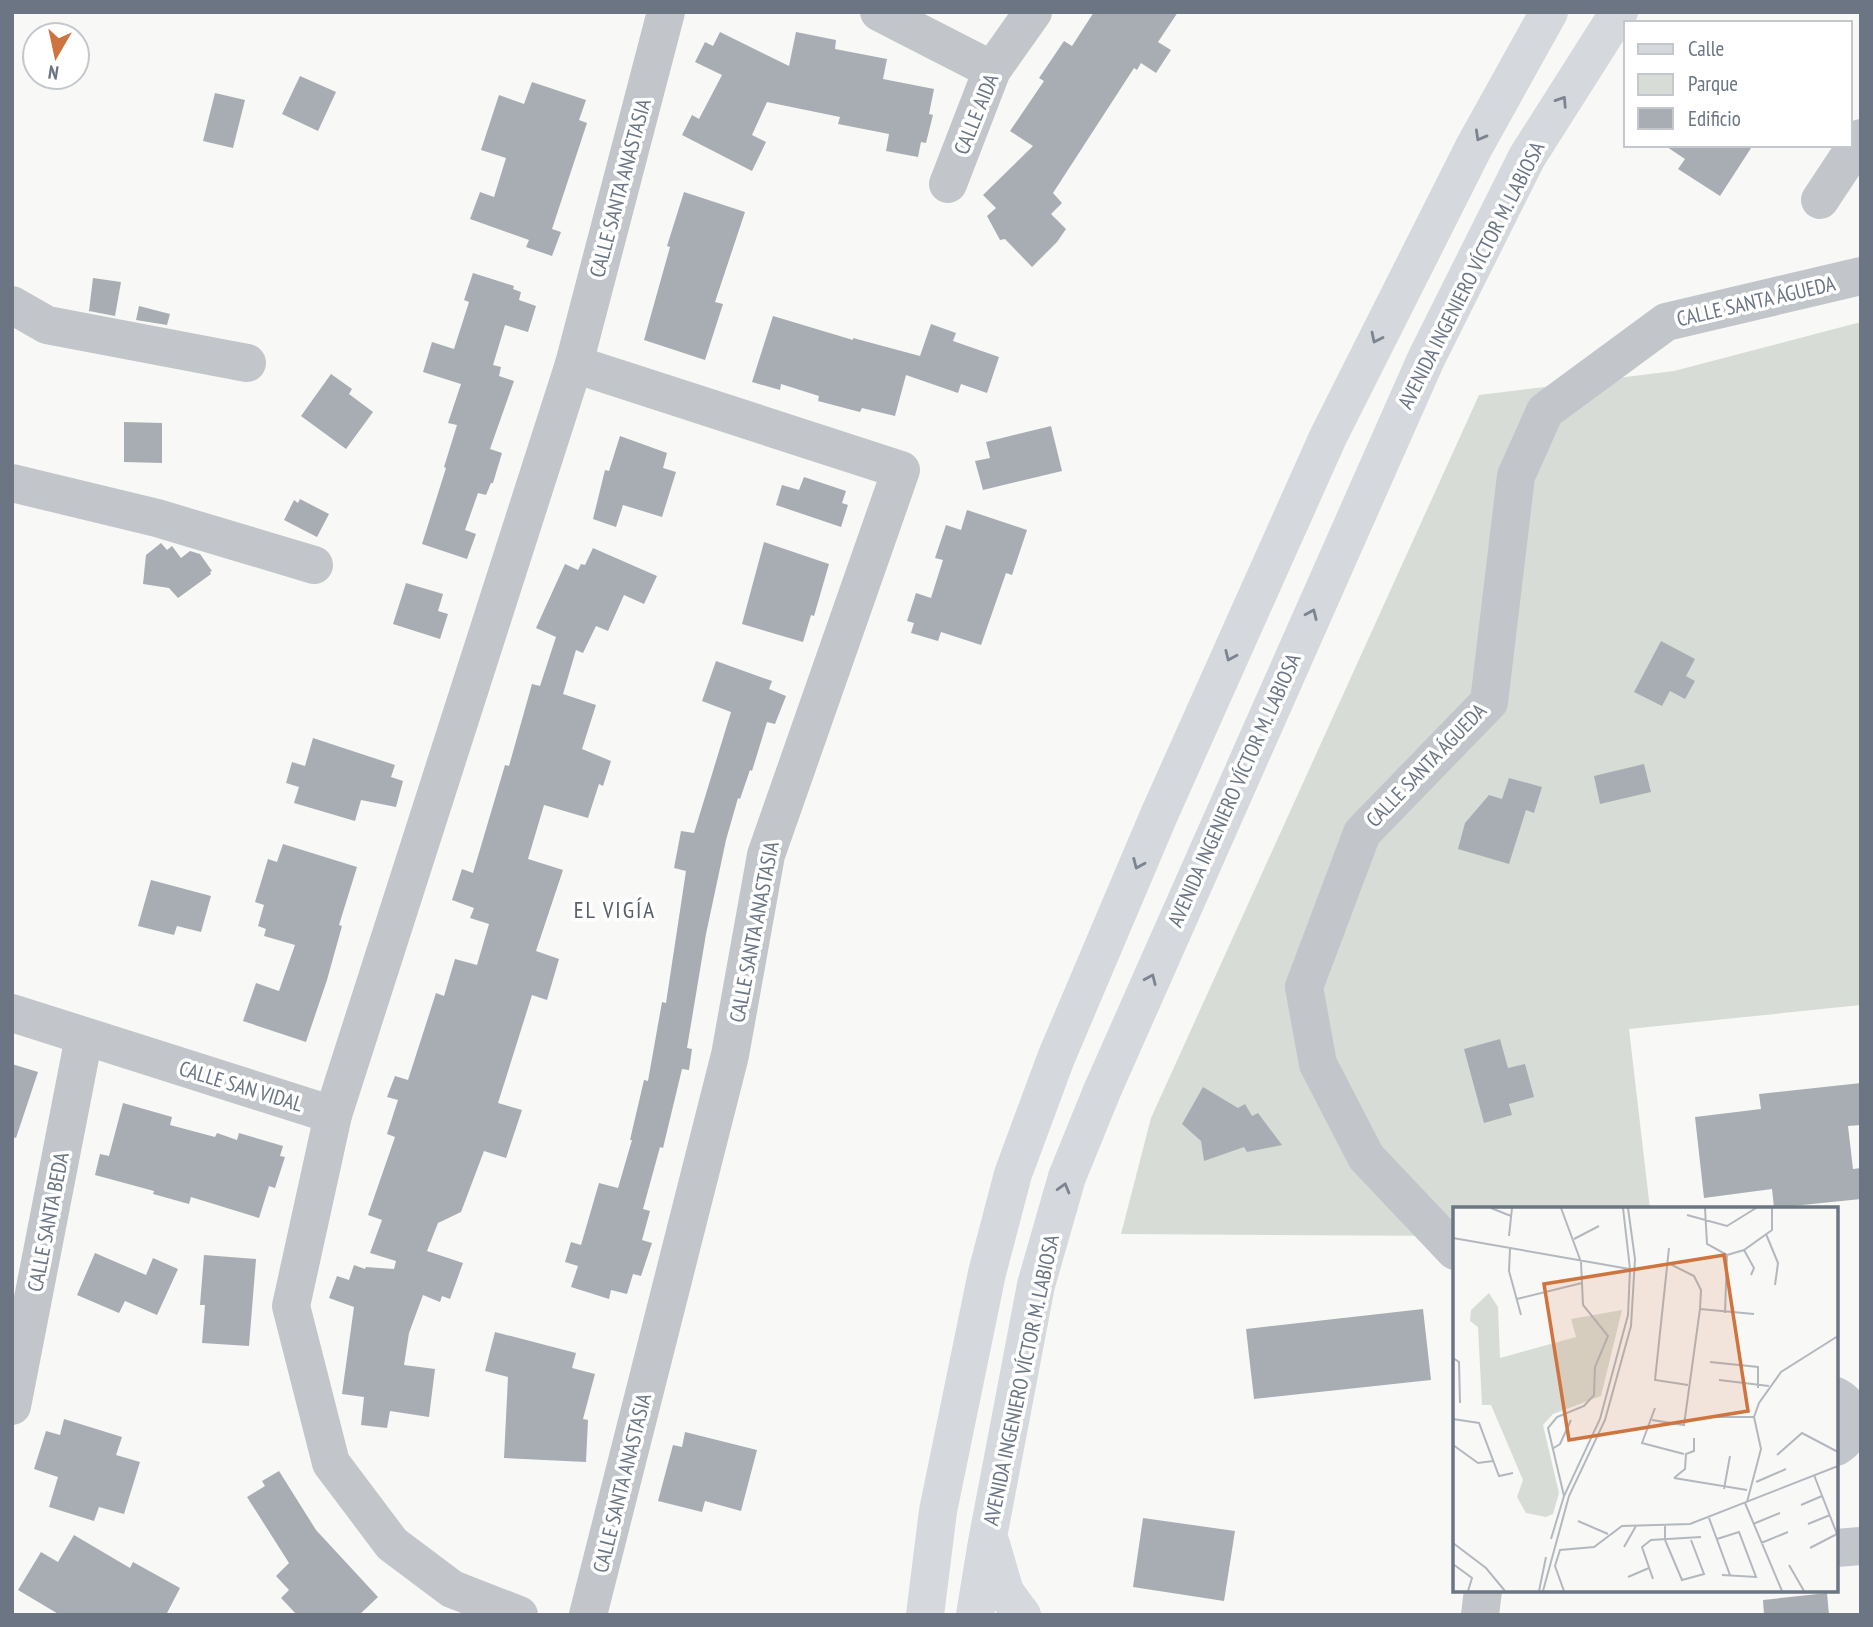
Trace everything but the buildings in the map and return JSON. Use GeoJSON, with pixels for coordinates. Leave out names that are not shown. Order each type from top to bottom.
{"type":"FeatureCollection","features":[{"type":"Feature","properties":{"kind":"main road"},"geometry":{"type":"LineString","coordinates":[[925,1615],[938,1511],[987,1273],[1013,1174],[1056,1058],[1159,815],[1328,437],[1474,147],[1549,12]]}},
{"type":"Feature","properties":{"kind":"main road","name":"AVENIDA INGENIERO VÍCTOR M. LABIOSA"},"geometry":{"type":"LineString","coordinates":[[975,1615],[1037,1285],[1067,1177],[1102,1091],[1426,359],[1527,156],[1619,12]]}},
{"type":"Feature","properties":{"kind":"main road"},"geometry":{"type":"LineString","coordinates":[[989,1534],[1005,1592],[1022,1615]]}},
{"type":"Feature","properties":{"kind":"street","name":"CALLE SANTA ANASTASIA"},"geometry":{"type":"LineString","coordinates":[[333,1115],[574,364],[666,12]]}},
{"type":"Feature","properties":{"kind":"street"},"geometry":{"type":"LineString","coordinates":[[879,12],[992,70]]}},
{"type":"Feature","properties":{"kind":"street","name":"CALLE AIDA"},"geometry":{"type":"LineString","coordinates":[[948,184],[992,70],[1032,12]]}},
{"type":"Feature","properties":{"kind":"street"},"geometry":{"type":"LineString","coordinates":[[1820,200],[1861,138]]}},
{"type":"Feature","properties":{"kind":"street","name":"CALLE SANTA ÁGUEDA"},"geometry":{"type":"LineString","coordinates":[[1453,1249],[1366,1157],[1318,1064],[1304,987],[1362,833],[1489,702],[1516,476],[1545,411],[1666,323],[1861,276]]}},
{"type":"Feature","properties":{"kind":"street"},"geometry":{"type":"LineString","coordinates":[[12,306],[47,325],[247,363]]}},
{"type":"Feature","properties":{"kind":"street","name":"CALLE SANTA ANASTASIA"},"geometry":{"type":"LineString","coordinates":[[574,364],[901,470],[766,855],[730,1055],[588,1615]]}},
{"type":"Feature","properties":{"kind":"street"},"geometry":{"type":"LineString","coordinates":[[12,483],[157,518],[314,565]]}},
{"type":"Feature","properties":{"kind":"street","name":"CALLE SAN VIDAL"},"geometry":{"type":"LineString","coordinates":[[12,1013],[333,1115]]}},
{"type":"Feature","properties":{"kind":"street","name":"CALLE SANTA BEDA"},"geometry":{"type":"LineString","coordinates":[[12,1406],[83,1037]]}},
{"type":"Feature","properties":{"kind":"street"},"geometry":{"type":"LineString","coordinates":[[333,1115],[291,1306],[331,1462],[392,1544],[452,1589],[519,1615]]}},
{"type":"Feature","properties":{"kind":"street"},"geometry":{"type":"LineString","coordinates":[[1838,1397],[1850,1409],[1853,1419],[1847,1440],[1838,1446]]}},
{"type":"Feature","properties":{"kind":"street"},"geometry":{"type":"LineString","coordinates":[[1838,1548],[1861,1546]]}},
{"type":"Feature","properties":{"kind":"street"},"geometry":{"type":"LineString","coordinates":[[1480,1615],[1483,1592]]}},
{"type":"Feature","properties":{"kind":"green space"},"geometry":{"type":"Polygon","coordinates":[[[1861,322],[1861,1005],[1629,1029],[1650,1207],[1453,1207],[1453,1236],[1121,1234],[1151,1118],[1479,395],[1674,371],[1861,322]]]}},
{"type":"Feature","properties":{"kind":"district","name":"EL VIGÍA"},"geometry":{"type":"Point","coordinates":[615,909]}}]}
